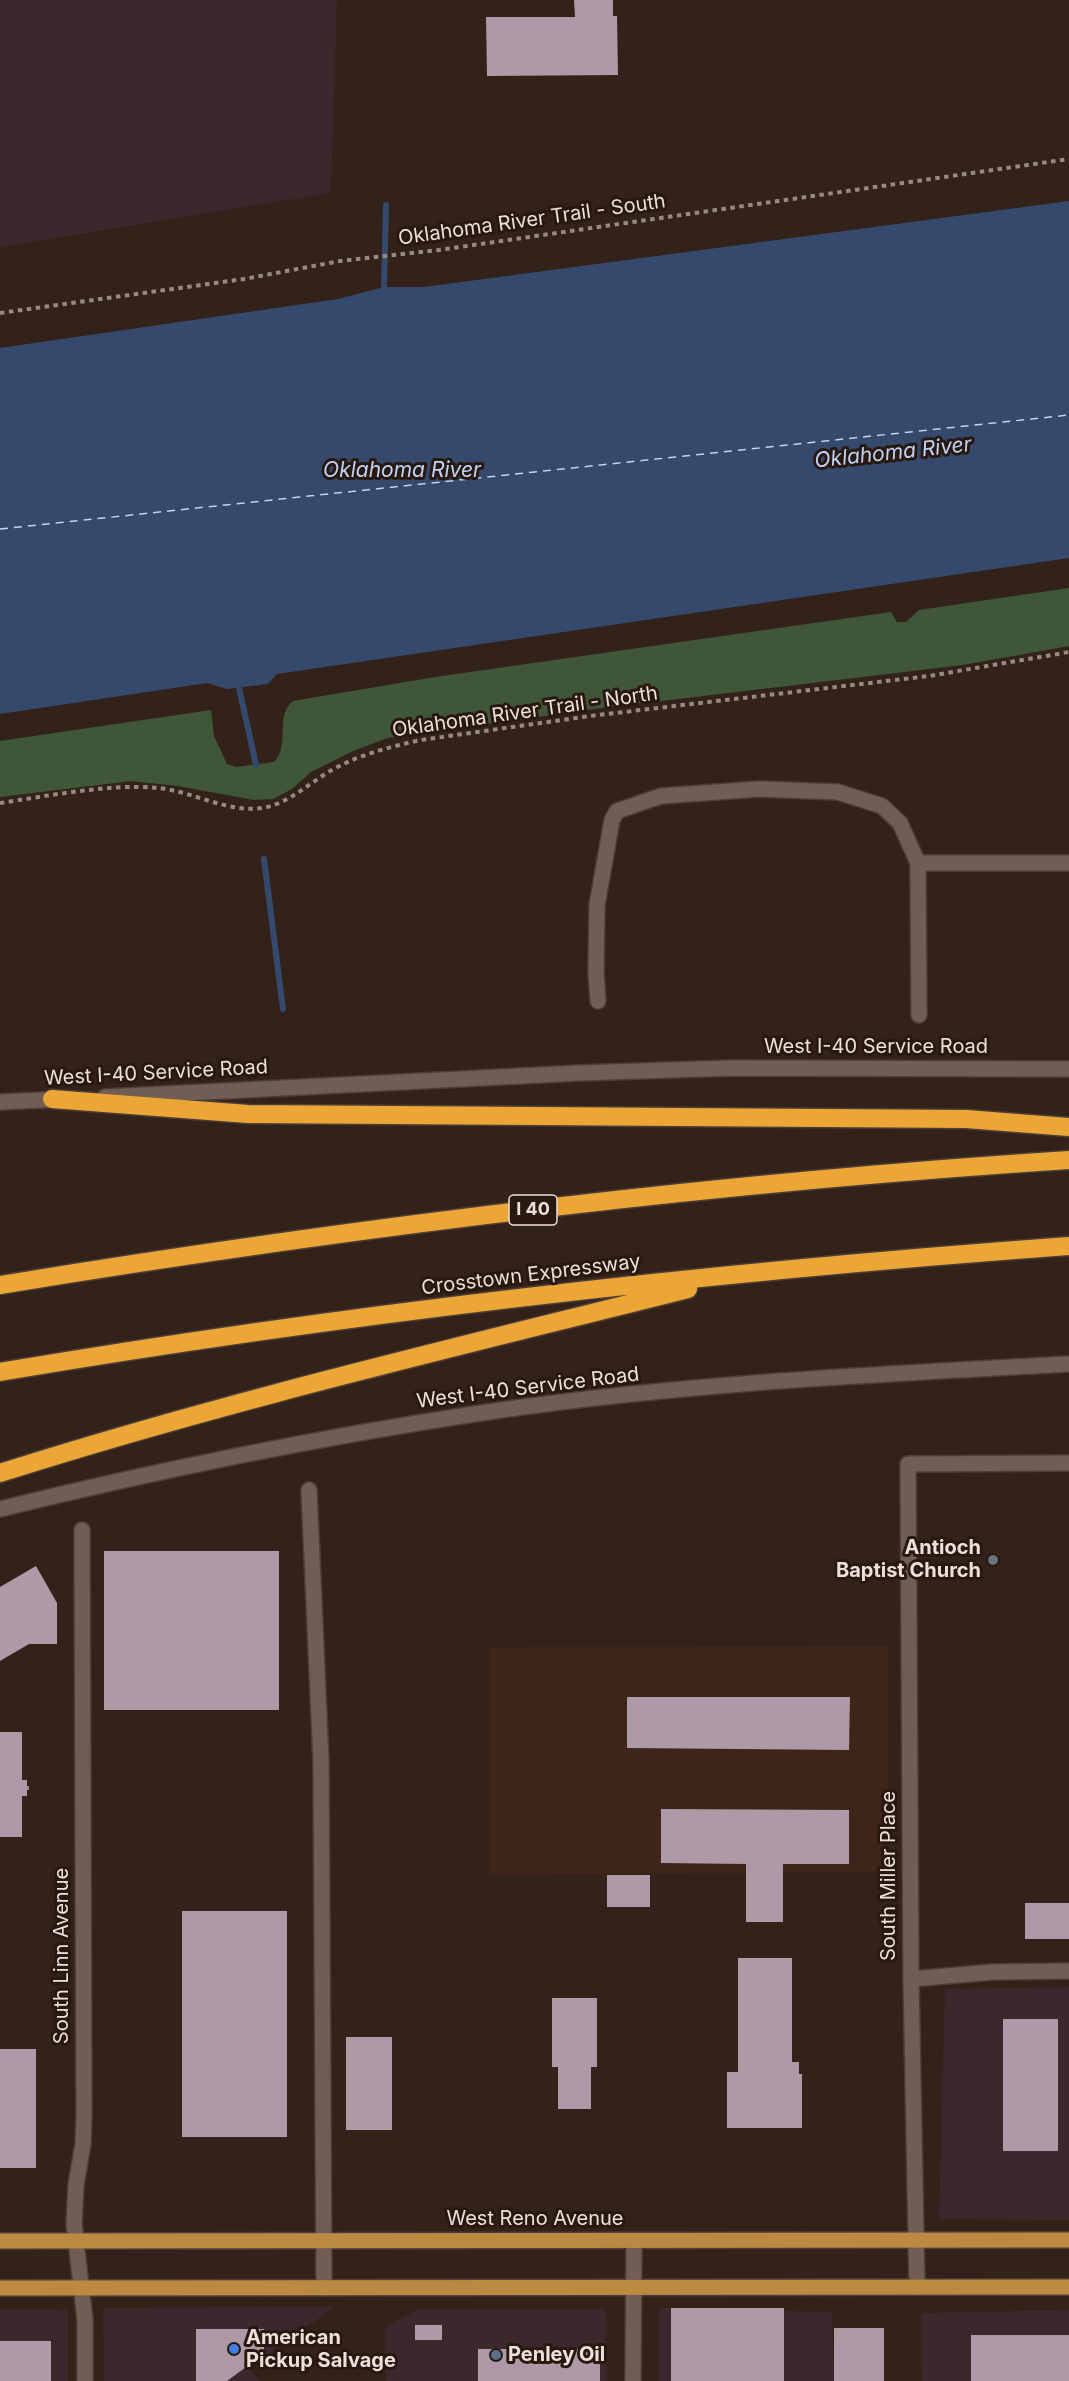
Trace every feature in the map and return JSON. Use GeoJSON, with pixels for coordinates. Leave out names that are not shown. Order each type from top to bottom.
{"type":"FeatureCollection","features":[{"type":"Feature","properties":{"kind":"highway"},"geometry":{"type":"LineString","coordinates":[[52,1100],[248,1114],[966,1119],[1069,1127]]}},
{"type":"Feature","properties":{"kind":"highway","name":"I 40"},"geometry":{"type":"LineString","coordinates":[[0,1286],[255,1246],[450,1220],[704,1191],[971,1166],[1069,1160]]}},
{"type":"Feature","properties":{"kind":"highway","name":"Crosstown Expressway"},"geometry":{"type":"LineString","coordinates":[[0,1372],[120,1352],[447,1306],[757,1272],[1069,1246]]}},
{"type":"Feature","properties":{"kind":"highway"},"geometry":{"type":"LineString","coordinates":[[0,1473],[107,1439],[226,1406],[757,1272]]}},
{"type":"Feature","properties":{"kind":"main road","name":"West Reno Avenue"},"geometry":{"type":"LineString","coordinates":[[0,2241],[1069,2241]]}},
{"type":"Feature","properties":{"kind":"main road"},"geometry":{"type":"LineString","coordinates":[[0,2288],[1069,2288]]}},
{"type":"Feature","properties":{"kind":"street"},"geometry":{"type":"LineString","coordinates":[[598,1000],[597,905],[612,820],[617,811],[662,796],[723,790],[838,792],[882,806],[900,823],[918,863],[919,1015]]}},
{"type":"Feature","properties":{"kind":"street"},"geometry":{"type":"LineString","coordinates":[[918,863],[1069,863]]}},
{"type":"Feature","properties":{"kind":"street","name":"West I-40 Service Road"},"geometry":{"type":"LineString","coordinates":[[0,1102],[380,1082],[720,1069],[1069,1069]]}},
{"type":"Feature","properties":{"kind":"street","name":"West I-40 Service Road"},"geometry":{"type":"LineString","coordinates":[[0,1509],[118,1480],[470,1414],[588,1399],[733,1386],[1069,1364]]}},
{"type":"Feature","properties":{"kind":"street","name":"South Miller Place"},"geometry":{"type":"LineString","coordinates":[[917,2287],[911,1979],[908,1464],[1069,1463]]}},
{"type":"Feature","properties":{"kind":"street"},"geometry":{"type":"LineString","coordinates":[[309,1490],[321,1761],[324,2288]]}},
{"type":"Feature","properties":{"kind":"street","name":"South Linn Avenue"},"geometry":{"type":"LineString","coordinates":[[82,1530],[84,2117],[74,2224],[85,2320],[85,2381]]}},
{"type":"Feature","properties":{"kind":"street"},"geometry":{"type":"LineString","coordinates":[[911,1979],[993,1972],[1069,1971]]}},
{"type":"Feature","properties":{"kind":"street"},"geometry":{"type":"LineString","coordinates":[[633,2381],[634,2241]]}},
{"type":"Feature","properties":{"kind":"path","name":"Oklahoma River Trail - South"},"geometry":{"type":"LineString","coordinates":[[0,313],[244,279],[340,261],[439,250],[1069,159]]}},
{"type":"Feature","properties":{"kind":"path","name":"Oklahoma River Trail - North"},"geometry":{"type":"LineString","coordinates":[[0,803],[144,787],[176,790],[241,808],[263,808],[276,805],[353,760],[396,745],[421,740],[590,716],[918,677],[1069,652]]}},
{"type":"Feature","properties":{"kind":"shaded area"},"geometry":{"type":"Polygon","coordinates":[[[0,0],[337,0],[331,193],[0,247],[0,0]]]}},
{"type":"Feature","properties":{"kind":"shaded area"},"geometry":{"type":"Polygon","coordinates":[[[888,1646],[888,1872],[489,1875],[489,1647],[888,1646]]]}},
{"type":"Feature","properties":{"kind":"shaded area"},"geometry":{"type":"Polygon","coordinates":[[[1069,1987],[1069,2220],[939,2219],[945,1989],[1069,1987]]]}},
{"type":"Feature","properties":{"kind":"shaded area"},"geometry":{"type":"Polygon","coordinates":[[[336,2306],[249,2368],[260,2381],[104,2381],[103,2308],[336,2306]]]}},
{"type":"Feature","properties":{"kind":"shaded area"},"geometry":{"type":"Polygon","coordinates":[[[659,2308],[832,2312],[834,2381],[659,2381],[659,2308]]]}},
{"type":"Feature","properties":{"kind":"shaded area"},"geometry":{"type":"Polygon","coordinates":[[[0,2309],[68,2310],[68,2381],[0,2381],[0,2309]]]}},
{"type":"Feature","properties":{"kind":"shaded area","name":"Penley Oil"},"geometry":{"type":"Polygon","coordinates":[[[418,2309],[606,2309],[607,2381],[386,2381],[385,2328],[418,2309]]]}},
{"type":"Feature","properties":{"kind":"shaded area"},"geometry":{"type":"Polygon","coordinates":[[[1069,2310],[1069,2381],[922,2381],[921,2313],[1069,2310]]]}},
{"type":"Feature","properties":{"kind":"green space"},"geometry":{"type":"Polygon","coordinates":[[[1069,588],[1069,646],[963,665],[594,709],[388,738],[353,751],[311,772],[292,789],[273,799],[254,800],[178,786],[131,781],[0,797],[0,741],[211,710],[214,736],[227,764],[236,767],[274,762],[281,747],[284,715],[287,707],[293,701],[435,677],[891,612],[897,622],[906,622],[919,610],[1069,588]]]}},
{"type":"Feature","properties":{"kind":"water","name":"Oklahoma River"},"geometry":{"type":"Polygon","coordinates":[[[1069,201],[1069,558],[277,674],[268,684],[227,689],[207,683],[0,714],[0,348],[338,299],[384,287],[424,287],[1069,201]]]}},
{"type":"Feature","properties":{"kind":"building"},"geometry":{"type":"Polygon","coordinates":[[[574,0],[613,0],[613,16],[617,16],[618,75],[487,76],[486,17],[575,17],[574,0]]]}},
{"type":"Feature","properties":{"kind":"building"},"geometry":{"type":"Polygon","coordinates":[[[104,1551],[279,1551],[279,1710],[104,1710],[104,1551]]]}},
{"type":"Feature","properties":{"kind":"building"},"geometry":{"type":"Polygon","coordinates":[[[36,1566],[57,1603],[57,1644],[29,1644],[0,1661],[0,1587],[36,1566]]]}},
{"type":"Feature","properties":{"kind":"building"},"geometry":{"type":"Polygon","coordinates":[[[627,1697],[850,1697],[849,1750],[627,1748],[627,1697]]]}},
{"type":"Feature","properties":{"kind":"building"},"geometry":{"type":"Polygon","coordinates":[[[0,1732],[22,1732],[22,1780],[27,1780],[27,1796],[22,1796],[22,1837],[0,1837],[0,1732]]]}},
{"type":"Feature","properties":{"kind":"building"},"geometry":{"type":"Polygon","coordinates":[[[661,1809],[849,1810],[849,1864],[783,1864],[783,1922],[746,1922],[746,1864],[661,1863],[661,1809]]]}},
{"type":"Feature","properties":{"kind":"building"},"geometry":{"type":"Polygon","coordinates":[[[607,1875],[650,1875],[650,1907],[607,1907],[607,1875]]]}},
{"type":"Feature","properties":{"kind":"building"},"geometry":{"type":"Polygon","coordinates":[[[1025,1903],[1069,1903],[1069,1939],[1025,1939],[1025,1903]]]}},
{"type":"Feature","properties":{"kind":"building"},"geometry":{"type":"Polygon","coordinates":[[[182,1911],[287,1911],[287,2137],[182,2137],[182,1911]]]}},
{"type":"Feature","properties":{"kind":"building"},"geometry":{"type":"Polygon","coordinates":[[[738,1958],[792,1958],[792,2062],[799,2062],[799,2074],[802,2074],[802,2128],[727,2128],[727,2072],[738,2072],[738,1958]]]}},
{"type":"Feature","properties":{"kind":"building"},"geometry":{"type":"Polygon","coordinates":[[[552,1998],[597,1998],[597,2067],[591,2067],[591,2109],[558,2109],[558,2067],[552,2067],[552,1998]]]}},
{"type":"Feature","properties":{"kind":"building"},"geometry":{"type":"Polygon","coordinates":[[[1003,2019],[1058,2019],[1058,2151],[1003,2151],[1003,2019]]]}},
{"type":"Feature","properties":{"kind":"building"},"geometry":{"type":"Polygon","coordinates":[[[346,2037],[392,2037],[392,2130],[346,2130],[346,2037]]]}},
{"type":"Feature","properties":{"kind":"building"},"geometry":{"type":"Polygon","coordinates":[[[0,2049],[36,2049],[36,2168],[0,2168],[0,2049]]]}},
{"type":"Feature","properties":{"kind":"building"},"geometry":{"type":"Polygon","coordinates":[[[671,2308],[784,2308],[784,2381],[671,2381],[671,2308]]]}},
{"type":"Feature","properties":{"kind":"building"},"geometry":{"type":"Polygon","coordinates":[[[415,2325],[442,2325],[442,2340],[415,2340],[415,2325]]]}},
{"type":"Feature","properties":{"kind":"building"},"geometry":{"type":"Polygon","coordinates":[[[834,2328],[884,2328],[884,2381],[834,2381],[834,2328]]]}},
{"type":"Feature","properties":{"kind":"building"},"geometry":{"type":"Polygon","coordinates":[[[196,2329],[264,2329],[264,2354],[227,2381],[196,2381],[196,2329]]]}},
{"type":"Feature","properties":{"kind":"building"},"geometry":{"type":"Polygon","coordinates":[[[971,2335],[1069,2335],[1069,2381],[971,2381],[971,2335]]]}},
{"type":"Feature","properties":{"kind":"building"},"geometry":{"type":"Polygon","coordinates":[[[0,2341],[51,2341],[51,2381],[0,2381],[0,2341]]]}},
{"type":"Feature","properties":{"kind":"building"},"geometry":{"type":"Polygon","coordinates":[[[478,2349],[600,2349],[600,2381],[478,2381],[478,2349]]]}},
{"type":"Feature","properties":{"kind":"waterway"},"geometry":{"type":"LineString","coordinates":[[384,287],[386,205]]}},
{"type":"Feature","properties":{"kind":"waterway"},"geometry":{"type":"LineString","coordinates":[[239,688],[256,765]]}},
{"type":"Feature","properties":{"kind":"waterway"},"geometry":{"type":"LineString","coordinates":[[264,859],[283,1009]]}},
{"type":"Feature","properties":{"kind":"ferry route"},"geometry":{"type":"LineString","coordinates":[[0,529],[1069,415]]}},
{"type":"Feature","properties":{"kind":"place","name":"Antioch Baptist Church"},"geometry":{"type":"Point","coordinates":[993,1560]}},
{"type":"Feature","properties":{"kind":"place","name":"American Pickup Salvage"},"geometry":{"type":"Point","coordinates":[234,2349]}},
{"type":"Feature","properties":{"kind":"place","name":"Penley Oil"},"geometry":{"type":"Point","coordinates":[496,2355]}}]}
